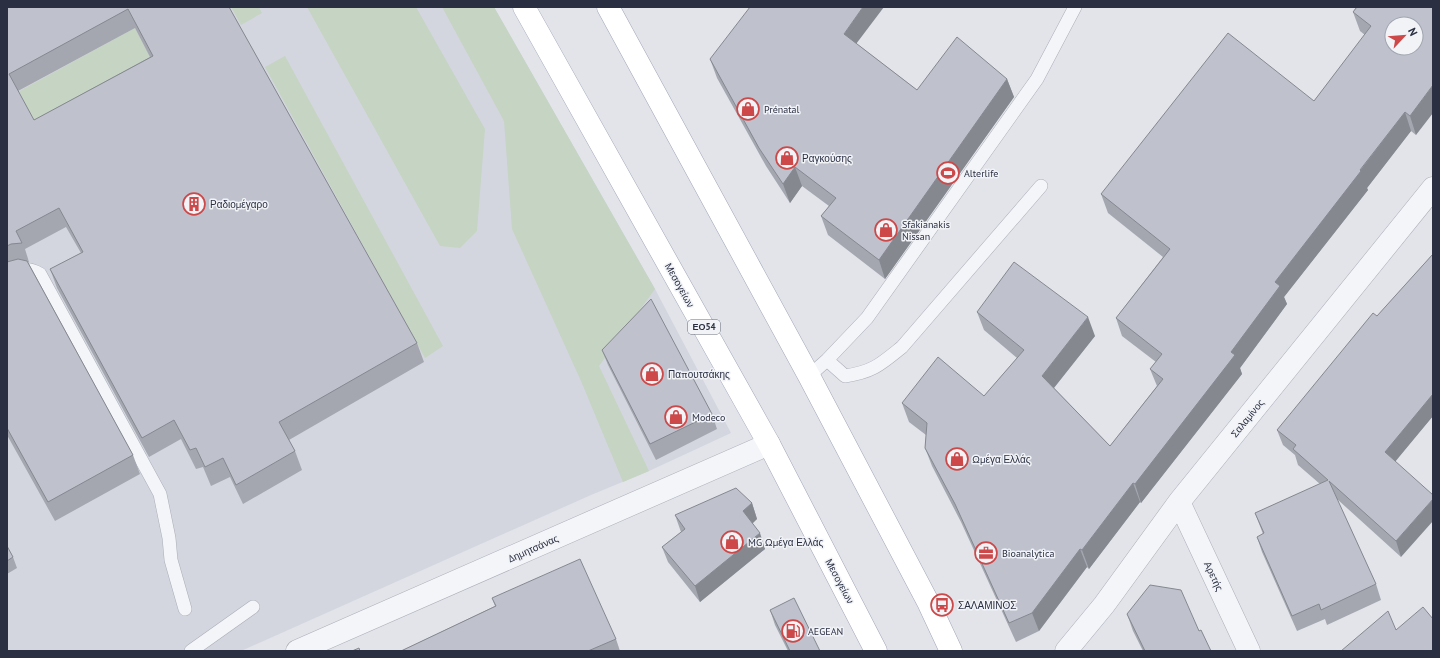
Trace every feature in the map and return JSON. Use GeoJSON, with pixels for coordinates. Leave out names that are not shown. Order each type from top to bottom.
{"type":"FeatureCollection","features":[{"type":"Feature","properties":{"kind":"main road","name":"Μεσογείων"},"geometry":{"type":"LineString","coordinates":[[524,7],[769,444],[876,651]]}},
{"type":"Feature","properties":{"kind":"main road"},"geometry":{"type":"LineString","coordinates":[[608,7],[810,376],[929,604],[951,651]]}},
{"type":"Feature","properties":{"kind":"street","name":"Σαλαμίνος"},"geometry":{"type":"LineString","coordinates":[[1066,651],[1104,605],[1179,502],[1433,188]]}},
{"type":"Feature","properties":{"kind":"street","name":"Δημητσάνας"},"geometry":{"type":"LineString","coordinates":[[297,651],[769,444]]}},
{"type":"Feature","properties":{"kind":"street","name":"Αρετής"},"geometry":{"type":"LineString","coordinates":[[1179,502],[1248,651]]}},
{"type":"Feature","properties":{"kind":"lane"},"geometry":{"type":"LineString","coordinates":[[810,376],[867,318],[1037,79],[1075,7]]}},
{"type":"Feature","properties":{"kind":"lane"},"geometry":{"type":"LineString","coordinates":[[827,360],[845,376],[861,374],[879,366],[902,347],[1041,186]]}},
{"type":"Feature","properties":{"kind":"lane"},"geometry":{"type":"LineString","coordinates":[[7,276],[26,268],[40,274],[160,494],[169,538],[171,560],[186,609]]}},
{"type":"Feature","properties":{"kind":"lane"},"geometry":{"type":"LineString","coordinates":[[191,651],[253,607]]}},
{"type":"Feature","properties":{"kind":"shaded area"},"geometry":{"type":"Polygon","coordinates":[[[7,7],[494,7],[655,289],[731,433],[649,471],[591,495],[241,651],[7,651],[7,7]]]}},
{"type":"Feature","properties":{"kind":"green space"},"geometry":{"type":"Polygon","coordinates":[[[231,7],[259,7],[262,13],[241,25],[231,7]]]}},
{"type":"Feature","properties":{"kind":"green space"},"geometry":{"type":"Polygon","coordinates":[[[307,7],[416,7],[485,129],[477,231],[460,248],[440,246],[307,7]]]}},
{"type":"Feature","properties":{"kind":"green space"},"geometry":{"type":"Polygon","coordinates":[[[442,7],[494,7],[655,289],[599,366],[649,471],[623,482],[581,381],[512,229],[504,121],[442,7]]]}},
{"type":"Feature","properties":{"kind":"green space"},"geometry":{"type":"Polygon","coordinates":[[[135,28],[160,75],[41,139],[16,93],[135,28]]]}},
{"type":"Feature","properties":{"kind":"green space"},"geometry":{"type":"Polygon","coordinates":[[[285,56],[443,346],[425,358],[265,67],[285,56]]]}},
{"type":"Feature","properties":{"kind":"building","name":"Ραδιομέγαρο"},"geometry":{"type":"Polygon","coordinates":[[[7,7],[229,7],[417,343],[279,422],[295,451],[236,485],[223,458],[205,467],[196,448],[190,450],[174,420],[142,438],[50,269],[83,252],[59,208],[16,231],[22,243],[7,246],[7,7]],[[128,9],[9,74],[34,120],[153,56],[128,9]]]}},
{"type":"Feature","properties":{"kind":"building"},"geometry":{"type":"Polygon","coordinates":[[[750,7],[863,7],[844,34],[917,90],[957,37],[1007,79],[879,260],[821,216],[836,198],[795,167],[783,184],[759,148],[710,59],[750,7]]]}},
{"type":"Feature","properties":{"kind":"building"},"geometry":{"type":"Polygon","coordinates":[[[1357,7],[1433,7],[1433,85],[1410,116],[1405,112],[1275,282],[1280,286],[1231,352],[1235,355],[1135,484],[1133,483],[1082,550],[1080,549],[1032,613],[1009,623],[955,504],[925,448],[927,423],[902,403],[938,357],[984,396],[1024,350],[977,312],[1014,262],[1088,317],[1042,376],[1110,446],[1163,379],[1150,369],[1162,354],[1116,318],[1170,249],[1101,194],[1228,33],[1314,101],[1371,26],[1353,12],[1357,7]]]}},
{"type":"Feature","properties":{"kind":"building"},"geometry":{"type":"Polygon","coordinates":[[[1433,254],[1433,394],[1385,452],[1433,495],[1433,499],[1396,541],[1329,481],[1376,584],[1321,610],[1319,604],[1292,616],[1257,537],[1264,533],[1255,513],[1328,480],[1293,449],[1296,445],[1277,430],[1373,313],[1377,316],[1433,254]]]}},
{"type":"Feature","properties":{"kind":"building"},"geometry":{"type":"Polygon","coordinates":[[[18,259],[27,261],[133,455],[48,502],[7,428],[7,262],[18,259]]]}},
{"type":"Feature","properties":{"kind":"building"},"geometry":{"type":"Polygon","coordinates":[[[651,299],[712,414],[650,444],[602,350],[651,299]]]}},
{"type":"Feature","properties":{"kind":"building"},"geometry":{"type":"Polygon","coordinates":[[[736,488],[752,503],[743,511],[760,533],[695,586],[662,547],[685,529],[675,515],[736,488]]]}},
{"type":"Feature","properties":{"kind":"building"},"geometry":{"type":"Polygon","coordinates":[[[7,546],[13,557],[7,561],[7,546]]]}},
{"type":"Feature","properties":{"kind":"building"},"geometry":{"type":"Polygon","coordinates":[[[580,559],[616,639],[588,651],[401,651],[496,606],[492,598],[580,559]]]}},
{"type":"Feature","properties":{"kind":"building"},"geometry":{"type":"Polygon","coordinates":[[[1150,585],[1181,590],[1199,631],[1201,630],[1211,651],[1145,651],[1127,614],[1150,585]]]}},
{"type":"Feature","properties":{"kind":"building"},"geometry":{"type":"Polygon","coordinates":[[[794,598],[820,651],[790,651],[770,610],[794,598]]]}},
{"type":"Feature","properties":{"kind":"building"},"geometry":{"type":"Polygon","coordinates":[[[1423,607],[1433,619],[1433,651],[1341,651],[1388,611],[1396,630],[1423,607]]]}},
{"type":"Feature","properties":{"kind":"building"},"geometry":{"type":"Polygon","coordinates":[[[359,648],[360,651],[352,651],[359,648]]]}},
{"type":"Feature","properties":{"kind":"place","name":"Prénatal"},"geometry":{"type":"Point","coordinates":[748,109]}},
{"type":"Feature","properties":{"kind":"place","name":"Ραγκούσης"},"geometry":{"type":"Point","coordinates":[787,158]}},
{"type":"Feature","properties":{"kind":"place","name":"Alterlife"},"geometry":{"type":"Point","coordinates":[948,173]}},
{"type":"Feature","properties":{"kind":"place","name":"Ραδιομέγαρο"},"geometry":{"type":"Point","coordinates":[194,204]}},
{"type":"Feature","properties":{"kind":"place","name":"Sfakianakis Nissan"},"geometry":{"type":"Point","coordinates":[886,230]}},
{"type":"Feature","properties":{"kind":"place","name":"Παπουτσάκης"},"geometry":{"type":"Point","coordinates":[652,374]}},
{"type":"Feature","properties":{"kind":"place","name":"Modeco"},"geometry":{"type":"Point","coordinates":[676,417]}},
{"type":"Feature","properties":{"kind":"place","name":"Ωμέγα Ελλάς"},"geometry":{"type":"Point","coordinates":[957,459]}},
{"type":"Feature","properties":{"kind":"place","name":"MG Ωμέγα Ελλάς"},"geometry":{"type":"Point","coordinates":[732,542]}},
{"type":"Feature","properties":{"kind":"place","name":"Bioanalytica"},"geometry":{"type":"Point","coordinates":[986,553]}},
{"type":"Feature","properties":{"kind":"place","name":"ΣΑΛΑΜΙΝΟΣ"},"geometry":{"type":"Point","coordinates":[942,605]}},
{"type":"Feature","properties":{"kind":"place","name":"AEGEAN"},"geometry":{"type":"Point","coordinates":[793,631]}}]}
